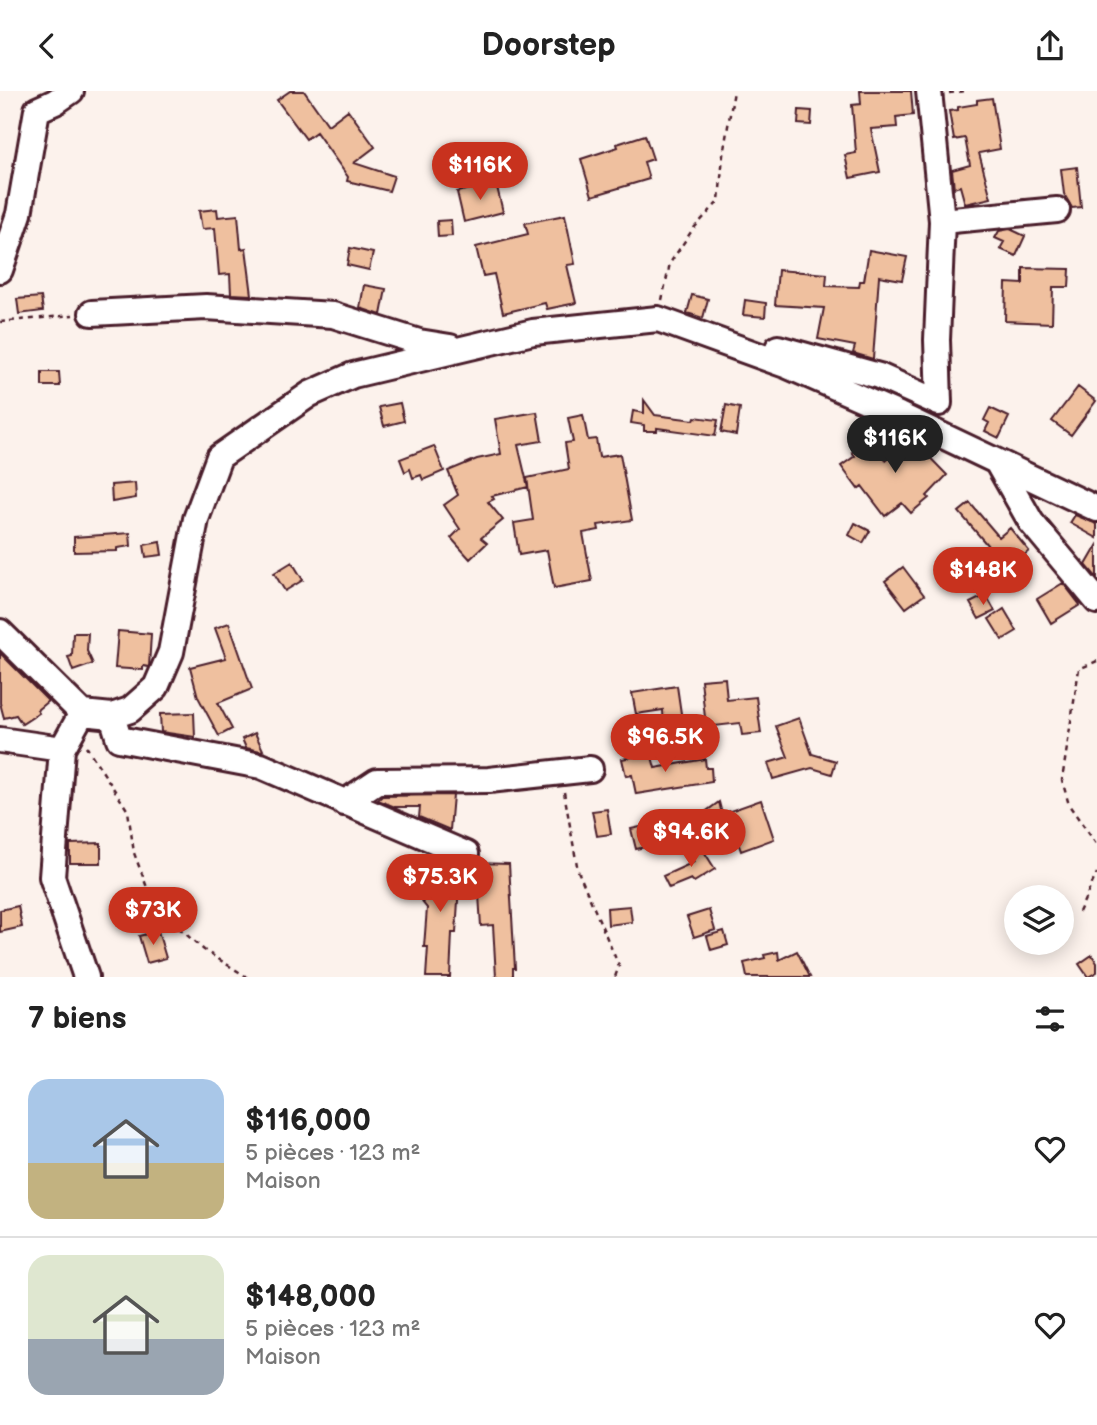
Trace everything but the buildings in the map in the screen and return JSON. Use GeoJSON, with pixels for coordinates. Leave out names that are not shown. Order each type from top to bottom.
{"type":"FeatureCollection","features":[{"type":"Feature","properties":{"kind":"street"},"geometry":{"type":"LineString","coordinates":[[0,270],[19,214],[37,110],[71,91]]}},
{"type":"Feature","properties":{"kind":"street"},"geometry":{"type":"LineString","coordinates":[[699,334],[739,337],[879,376],[939,403],[937,340],[942,221],[929,91]]}},
{"type":"Feature","properties":{"kind":"street"},"geometry":{"type":"LineString","coordinates":[[942,221],[1057,210]]}},
{"type":"Feature","properties":{"kind":"street"},"geometry":{"type":"LineString","coordinates":[[92,313],[206,307],[333,315],[419,342],[463,349]]}},
{"type":"Feature","properties":{"kind":"street"},"geometry":{"type":"LineString","coordinates":[[0,632],[82,713],[112,716],[130,710],[156,687],[172,652],[196,519],[219,457],[310,394],[353,375],[533,332],[658,319],[788,366],[1097,509]]}},
{"type":"Feature","properties":{"kind":"street"},"geometry":{"type":"LineString","coordinates":[[997,462],[1031,522],[1097,601]]}},
{"type":"Feature","properties":{"kind":"street"},"geometry":{"type":"LineString","coordinates":[[82,713],[51,877],[86,977]]}},
{"type":"Feature","properties":{"kind":"street"},"geometry":{"type":"LineString","coordinates":[[112,716],[120,739],[261,766],[466,853]]}},
{"type":"Feature","properties":{"kind":"street"},"geometry":{"type":"LineString","coordinates":[[0,740],[74,747]]}},
{"type":"Feature","properties":{"kind":"street"},"geometry":{"type":"LineString","coordinates":[[344,803],[377,781],[489,780],[590,769]]}},
{"type":"Feature","properties":{"kind":"path"},"geometry":{"type":"LineString","coordinates":[[658,319],[670,263],[693,229],[719,201],[723,155],[734,91]]}},
{"type":"Feature","properties":{"kind":"path"},"geometry":{"type":"LineString","coordinates":[[0,322],[92,313]]}},
{"type":"Feature","properties":{"kind":"path"},"geometry":{"type":"LineString","coordinates":[[1097,661],[1079,669],[1062,781],[1069,805],[1097,845]]}},
{"type":"Feature","properties":{"kind":"path"},"geometry":{"type":"LineString","coordinates":[[74,747],[128,811],[134,853],[154,906],[204,950],[247,977]]}},
{"type":"Feature","properties":{"kind":"path"},"geometry":{"type":"LineString","coordinates":[[555,772],[567,797],[578,871],[619,966],[615,977]]}},
{"type":"Feature","properties":{"kind":"path"},"geometry":{"type":"LineString","coordinates":[[1079,912],[1097,873]]}}]}
